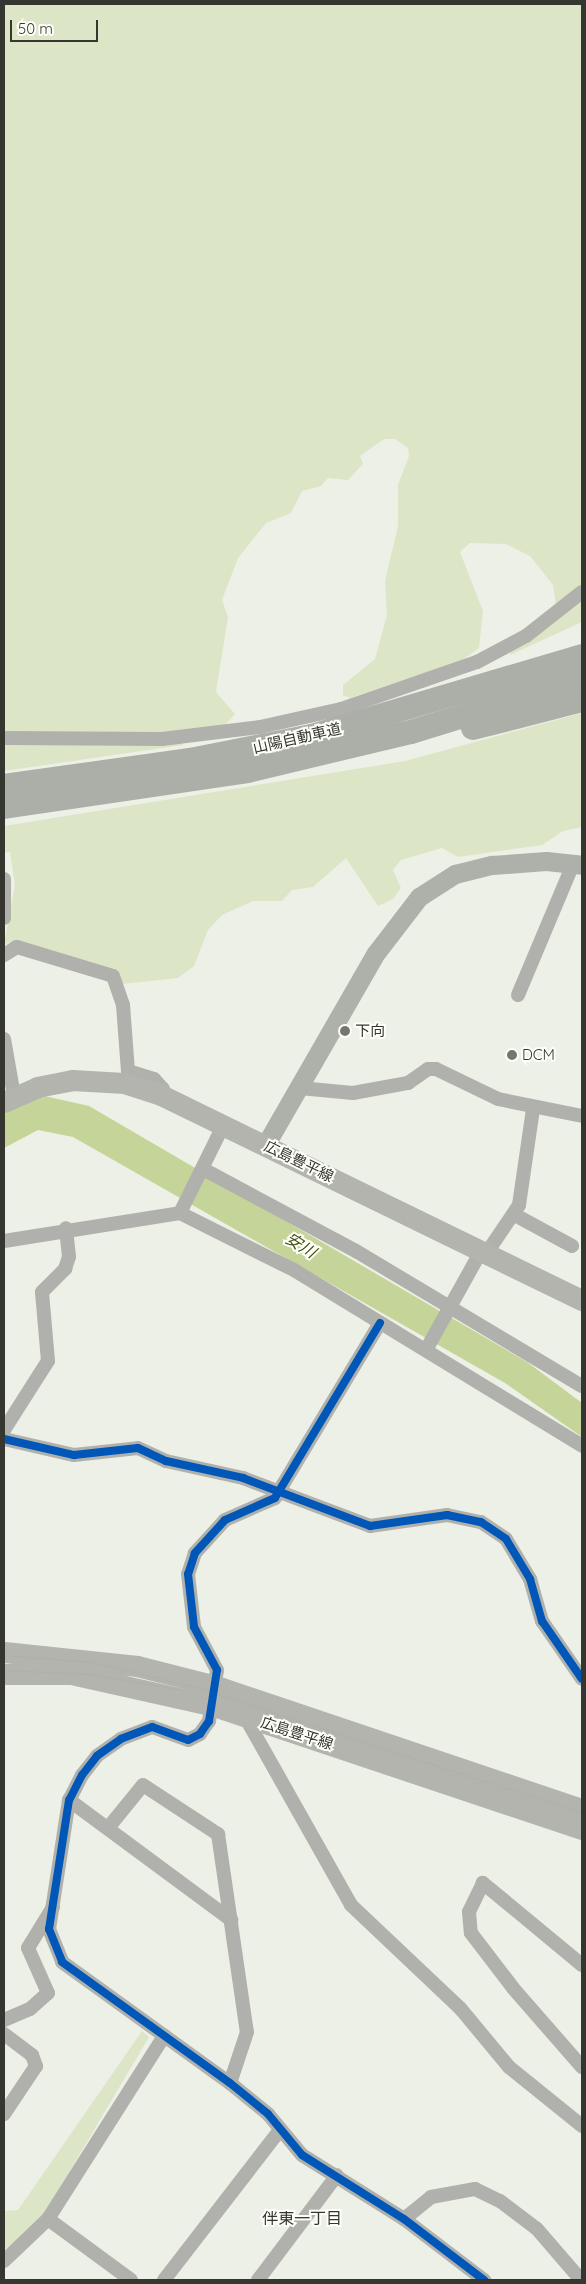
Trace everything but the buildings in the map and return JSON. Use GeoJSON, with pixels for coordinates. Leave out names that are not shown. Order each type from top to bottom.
{"type":"FeatureCollection","features":[{"type":"Feature","properties":{"kind":"highway"},"geometry":{"type":"LineString","coordinates":[[314,746],[582,639]]}},
{"type":"Feature","properties":{"kind":"highway","name":"山陽自動車道"},"geometry":{"type":"LineString","coordinates":[[4,807],[195,781],[314,746],[582,656]]}},
{"type":"Feature","properties":{"kind":"highway","name":"山陽自動車道"},"geometry":{"type":"LineString","coordinates":[[4,786],[411,732],[582,679]]}},
{"type":"Feature","properties":{"kind":"highway"},"geometry":{"type":"LineString","coordinates":[[314,746],[433,738],[582,700]]}},
{"type":"Feature","properties":{"kind":"main road","name":"広島豊平線"},"geometry":{"type":"LineString","coordinates":[[9,1099],[72,1080],[124,1083],[161,1095],[266,1144],[483,1253],[582,1300]]}},
{"type":"Feature","properties":{"kind":"main road","name":"広島豊平線"},"geometry":{"type":"LineString","coordinates":[[4,1652],[137,1666],[215,1696],[582,1809]]}},
{"type":"Feature","properties":{"kind":"main road","name":"広島豊平線"},"geometry":{"type":"LineString","coordinates":[[4,1674],[71,1674],[215,1696],[245,1716],[582,1829]]}},
{"type":"Feature","properties":{"kind":"street"},"geometry":{"type":"LineString","coordinates":[[4,738],[162,739],[260,727],[341,709],[477,662],[526,636],[582,592]]}},
{"type":"Feature","properties":{"kind":"street"},"geometry":{"type":"LineString","coordinates":[[266,1144],[300,1088],[376,953],[419,897],[456,874],[492,865],[519,861],[578,864],[518,996]]}},
{"type":"Feature","properties":{"kind":"street"},"geometry":{"type":"LineString","coordinates":[[4,879],[4,918]]}},
{"type":"Feature","properties":{"kind":"street"},"geometry":{"type":"LineString","coordinates":[[4,955],[17,947],[113,976],[122,1004],[128,1071],[154,1079],[163,1089],[161,1095]]}},
{"type":"Feature","properties":{"kind":"street"},"geometry":{"type":"LineString","coordinates":[[4,1039],[9,1099]]}},
{"type":"Feature","properties":{"kind":"street"},"geometry":{"type":"LineString","coordinates":[[300,1088],[353,1093],[408,1083],[428,1069],[436,1069],[498,1099],[533,1109],[582,1116]]}},
{"type":"Feature","properties":{"kind":"street"},"geometry":{"type":"LineString","coordinates":[[427,1348],[483,1253],[515,1215],[533,1109]]}},
{"type":"Feature","properties":{"kind":"street"},"geometry":{"type":"LineString","coordinates":[[181,1211],[224,1124]]}},
{"type":"Feature","properties":{"kind":"street"},"geometry":{"type":"LineString","coordinates":[[202,1170],[450,1309],[582,1386]]}},
{"type":"Feature","properties":{"kind":"street"},"geometry":{"type":"LineString","coordinates":[[4,1241],[66,1228],[181,1211],[294,1270],[380,1323],[427,1348],[582,1446]]}},
{"type":"Feature","properties":{"kind":"street"},"geometry":{"type":"LineString","coordinates":[[515,1215],[572,1246]]}},
{"type":"Feature","properties":{"kind":"street"},"geometry":{"type":"LineString","coordinates":[[4,1430],[48,1361],[42,1292],[65,1269],[69,1257],[66,1228]]}},
{"type":"Feature","properties":{"kind":"street"},"geometry":{"type":"LineString","coordinates":[[380,1323],[278,1493],[225,1520],[195,1553],[188,1574],[194,1627],[213,1658],[215,1696],[200,1734],[188,1740],[152,1727],[120,1739],[97,1756],[69,1800],[49,1929],[62,1962],[230,2083],[268,2114],[279,2131],[302,2155],[337,2175],[404,2219],[484,2280]]}},
{"type":"Feature","properties":{"kind":"street"},"geometry":{"type":"LineString","coordinates":[[4,1439],[74,1455],[138,1448],[278,1493],[370,1526],[447,1515],[494,1529],[506,1539],[530,1579],[542,1621],[582,1678]]}},
{"type":"Feature","properties":{"kind":"street"},"geometry":{"type":"LineString","coordinates":[[245,1716],[351,1905],[460,2008],[509,2067],[582,2126]]}},
{"type":"Feature","properties":{"kind":"street"},"geometry":{"type":"LineString","coordinates":[[108,1828],[142,1785],[206,1824],[218,1834],[247,2032],[230,2083]]}},
{"type":"Feature","properties":{"kind":"street"},"geometry":{"type":"LineString","coordinates":[[69,1800],[231,1920]]}},
{"type":"Feature","properties":{"kind":"street"},"geometry":{"type":"LineString","coordinates":[[582,1965],[483,1883],[469,1912],[472,1933],[513,1988],[582,2067]]}},
{"type":"Feature","properties":{"kind":"street"},"geometry":{"type":"LineString","coordinates":[[4,2020],[30,2009],[48,1993],[28,1948],[53,1907]]}},
{"type":"Feature","properties":{"kind":"street"},"geometry":{"type":"LineString","coordinates":[[4,2034],[32,2055],[36,2066],[4,2114]]}},
{"type":"Feature","properties":{"kind":"street"},"geometry":{"type":"LineString","coordinates":[[4,2261],[48,2219],[164,2036]]}},
{"type":"Feature","properties":{"kind":"street"},"geometry":{"type":"LineString","coordinates":[[164,2280],[279,2131]]}},
{"type":"Feature","properties":{"kind":"street"},"geometry":{"type":"LineString","coordinates":[[258,2280],[337,2175]]}},
{"type":"Feature","properties":{"kind":"street"},"geometry":{"type":"LineString","coordinates":[[404,2219],[431,2197],[475,2190],[500,2201],[537,2229],[581,2280]]}},
{"type":"Feature","properties":{"kind":"street"},"geometry":{"type":"LineString","coordinates":[[48,2219],[131,2280]]}},
{"type":"Feature","properties":{"kind":"shaded area"},"geometry":{"type":"Polygon","coordinates":[[[4,4],[582,4],[582,622],[510,655],[511,648],[558,619],[553,585],[530,556],[506,544],[470,543],[460,552],[483,611],[479,648],[461,661],[350,698],[343,695],[343,685],[375,659],[387,615],[385,581],[398,526],[398,485],[409,456],[408,448],[395,439],[384,439],[360,456],[363,464],[348,480],[328,478],[321,486],[302,491],[291,513],[266,523],[238,558],[222,600],[228,617],[216,692],[235,714],[225,725],[181,732],[183,745],[4,771],[4,4]]]}},
{"type":"Feature","properties":{"kind":"shaded area"},"geometry":{"type":"Polygon","coordinates":[[[582,713],[582,827],[563,831],[542,845],[458,857],[442,848],[401,860],[393,870],[401,888],[393,899],[378,906],[346,858],[313,887],[292,890],[282,901],[253,901],[222,915],[208,930],[194,966],[178,978],[122,984],[15,942],[4,944],[15,885],[10,852],[4,853],[4,826],[405,761],[582,713]]]}},
{"type":"Feature","properties":{"kind":"shaded area"},"geometry":{"type":"Polygon","coordinates":[[[142,2031],[149,2037],[36,2228],[4,2250],[4,2211],[18,2210],[142,2031]]]}},
{"type":"Feature","properties":{"kind":"water","name":"安川"},"geometry":{"type":"Polygon","coordinates":[[[40,1095],[89,1106],[527,1362],[582,1403],[582,1437],[505,1383],[73,1137],[38,1130],[4,1148],[4,1110],[40,1095]]]}},
{"type":"Feature","properties":{"kind":"tram line"},"geometry":{"type":"LineString","coordinates":[[4,1655],[92,1662],[195,1687],[582,1813]]}},
{"type":"Feature","properties":{"kind":"tram line"},"geometry":{"type":"LineString","coordinates":[[4,1670],[90,1674],[183,1690]]}},
{"type":"Feature","properties":{"kind":"cycle path"},"geometry":{"type":"LineString","coordinates":[[380,1323],[275,1498],[225,1520],[195,1553],[188,1574],[194,1627],[217,1670],[209,1721],[200,1734],[188,1740],[152,1727],[121,1739],[97,1756],[82,1775],[69,1800],[49,1929],[62,1962],[230,2083],[268,2114],[302,2155],[404,2219],[484,2280]]}},
{"type":"Feature","properties":{"kind":"cycle path"},"geometry":{"type":"LineString","coordinates":[[4,1439],[74,1455],[138,1448],[166,1461],[243,1478],[370,1526],[447,1515],[481,1522],[506,1539],[530,1579],[542,1621],[582,1679]]}},
{"type":"Feature","properties":{"kind":"place","name":"下向"},"geometry":{"type":"Point","coordinates":[345,1031]}},
{"type":"Feature","properties":{"kind":"place","name":"DCM"},"geometry":{"type":"Point","coordinates":[512,1055]}},
{"type":"Feature","properties":{"kind":"district","name":"伴東一丁目"},"geometry":{"type":"Point","coordinates":[302,2218]}}]}
